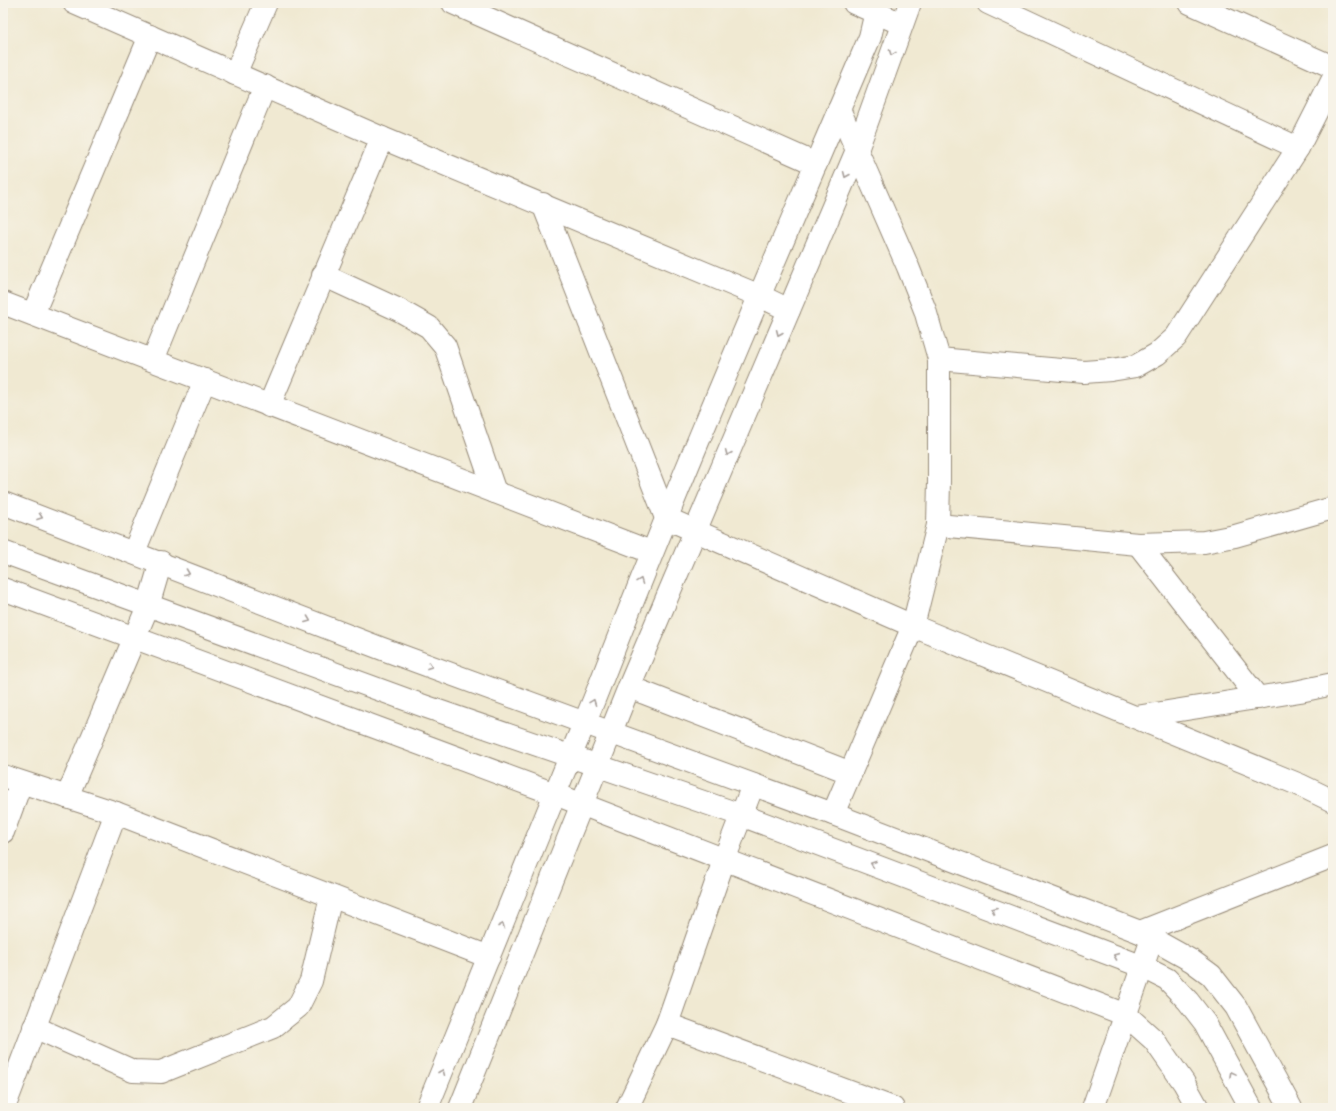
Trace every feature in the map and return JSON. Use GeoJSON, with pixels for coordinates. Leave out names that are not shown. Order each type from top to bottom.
{"type":"FeatureCollection","features":[{"type":"Feature","properties":{"kind":"street"},"geometry":{"type":"LineString","coordinates":[[74,3],[382,138],[543,204],[760,296],[789,310]]}},
{"type":"Feature","properties":{"kind":"street"},"geometry":{"type":"LineString","coordinates":[[235,74],[266,3]]}},
{"type":"Feature","properties":{"kind":"street"},"geometry":{"type":"LineString","coordinates":[[453,3],[816,164]]}},
{"type":"Feature","properties":{"kind":"street"},"geometry":{"type":"LineString","coordinates":[[854,3],[877,8],[902,24]]}},
{"type":"Feature","properties":{"kind":"street"},"geometry":{"type":"LineString","coordinates":[[460,1108],[629,687],[857,150],[910,3]]}},
{"type":"Feature","properties":{"kind":"street"},"geometry":{"type":"LineString","coordinates":[[988,3],[1298,148]]}},
{"type":"Feature","properties":{"kind":"street"},"geometry":{"type":"LineString","coordinates":[[1190,3],[1333,67]]}},
{"type":"Feature","properties":{"kind":"street"},"geometry":{"type":"LineString","coordinates":[[427,1108],[490,957],[569,757],[585,724],[651,552],[870,37],[877,8]]}},
{"type":"Feature","properties":{"kind":"street"},"geometry":{"type":"LineString","coordinates":[[33,314],[150,36]]}},
{"type":"Feature","properties":{"kind":"street"},"geometry":{"type":"LineString","coordinates":[[939,359],[1084,372],[1136,366],[1157,354],[1176,337],[1298,148],[1333,79]]}},
{"type":"Feature","properties":{"kind":"street"},"geometry":{"type":"LineString","coordinates":[[153,360],[265,86]]}},
{"type":"Feature","properties":{"kind":"street"},"geometry":{"type":"LineString","coordinates":[[833,814],[913,626],[938,525],[939,359],[925,310],[908,267],[840,109]]}},
{"type":"Feature","properties":{"kind":"street"},"geometry":{"type":"LineString","coordinates":[[269,406],[382,138]]}},
{"type":"Feature","properties":{"kind":"street"},"geometry":{"type":"LineString","coordinates":[[543,204],[666,518],[913,626],[1300,785],[1333,801]]}},
{"type":"Feature","properties":{"kind":"street"},"geometry":{"type":"LineString","coordinates":[[323,275],[399,310],[429,327],[445,346],[495,492]]}},
{"type":"Feature","properties":{"kind":"street"},"geometry":{"type":"LineString","coordinates":[[3,303],[651,552]]}},
{"type":"Feature","properties":{"kind":"street"},"geometry":{"type":"LineString","coordinates":[[134,552],[205,380]]}},
{"type":"Feature","properties":{"kind":"street"},"geometry":{"type":"LineString","coordinates":[[3,503],[161,562],[380,648],[833,814],[1146,935],[1192,961],[1211,975],[1236,1007],[1291,1108]]}},
{"type":"Feature","properties":{"kind":"street"},"geometry":{"type":"LineString","coordinates":[[938,525],[1138,544],[1212,541],[1235,536],[1333,508]]}},
{"type":"Feature","properties":{"kind":"street"},"geometry":{"type":"LineString","coordinates":[[1138,544],[1258,698]]}},
{"type":"Feature","properties":{"kind":"street"},"geometry":{"type":"LineString","coordinates":[[3,552],[148,606],[569,757],[741,815],[1142,966],[1167,979],[1188,1001],[1205,1023],[1251,1108]]}},
{"type":"Feature","properties":{"kind":"street"},"geometry":{"type":"LineString","coordinates":[[67,797],[148,606],[161,562]]}},
{"type":"Feature","properties":{"kind":"street"},"geometry":{"type":"LineString","coordinates":[[3,588],[582,804],[1126,1015],[1154,1040],[1184,1083],[1198,1108]]}},
{"type":"Feature","properties":{"kind":"street"},"geometry":{"type":"LineString","coordinates":[[1136,717],[1258,698],[1333,684]]}},
{"type":"Feature","properties":{"kind":"street"},"geometry":{"type":"LineString","coordinates":[[629,687],[851,773]]}},
{"type":"Feature","properties":{"kind":"street"},"geometry":{"type":"LineString","coordinates":[[3,832],[12,780],[116,813],[490,957]]}},
{"type":"Feature","properties":{"kind":"street"},"geometry":{"type":"LineString","coordinates":[[628,1108],[667,1024],[724,860],[753,785]]}},
{"type":"Feature","properties":{"kind":"street"},"geometry":{"type":"LineString","coordinates":[[4,1108],[116,813]]}},
{"type":"Feature","properties":{"kind":"street"},"geometry":{"type":"LineString","coordinates":[[1146,935],[1333,856]]}},
{"type":"Feature","properties":{"kind":"street"},"geometry":{"type":"LineString","coordinates":[[34,1027],[133,1071],[161,1072],[273,1027],[298,1007],[311,980],[332,897]]}},
{"type":"Feature","properties":{"kind":"street"},"geometry":{"type":"LineString","coordinates":[[1093,1108],[1142,966],[1146,935]]}},
{"type":"Feature","properties":{"kind":"street"},"geometry":{"type":"LineString","coordinates":[[667,1024],[893,1108]]}}]}
